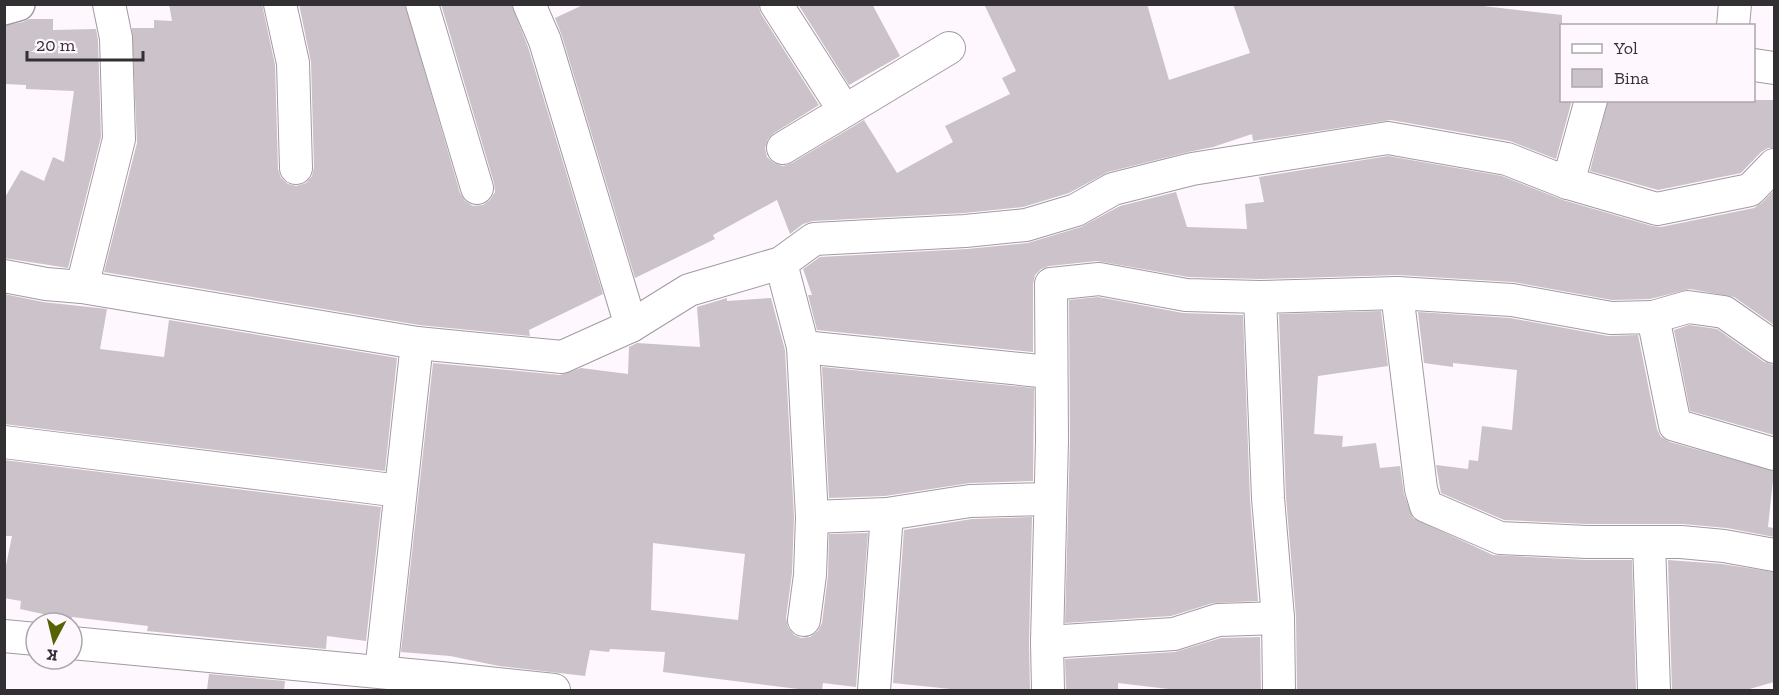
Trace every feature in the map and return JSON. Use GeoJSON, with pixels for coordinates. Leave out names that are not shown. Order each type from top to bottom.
{"type":"FeatureCollection","features":[{"type":"Feature","properties":{"kind":"street"},"geometry":{"type":"LineString","coordinates":[[4,8],[18,4]]}},
{"type":"Feature","properties":{"kind":"street"},"geometry":{"type":"LineString","coordinates":[[82,287],[119,139],[116,38],[109,4]]}},
{"type":"Feature","properties":{"kind":"street"},"geometry":{"type":"LineString","coordinates":[[280,4],[292,63],[296,168]]}},
{"type":"Feature","properties":{"kind":"street"},"geometry":{"type":"LineString","coordinates":[[422,4],[477,188]]}},
{"type":"Feature","properties":{"kind":"street"},"geometry":{"type":"LineString","coordinates":[[529,4],[545,41],[631,326]]}},
{"type":"Feature","properties":{"kind":"street"},"geometry":{"type":"LineString","coordinates":[[776,4],[844,110]]}},
{"type":"Feature","properties":{"kind":"street"},"geometry":{"type":"LineString","coordinates":[[1732,24],[1735,4]]}},
{"type":"Feature","properties":{"kind":"street"},"geometry":{"type":"LineString","coordinates":[[783,148],[949,48]]}},
{"type":"Feature","properties":{"kind":"street"},"geometry":{"type":"LineString","coordinates":[[1755,65],[1774,68]]}},
{"type":"Feature","properties":{"kind":"street"},"geometry":{"type":"LineString","coordinates":[[1568,183],[1590,102]]}},
{"type":"Feature","properties":{"kind":"street"},"geometry":{"type":"LineString","coordinates":[[4,276],[417,343],[562,357],[631,326],[689,290],[781,263],[813,238],[965,231],[1026,225],[1076,210],[1113,189],[1192,169],[1388,138],[1507,159],[1568,183],[1657,209],[1762,191],[1774,165]]}},
{"type":"Feature","properties":{"kind":"street"},"geometry":{"type":"LineString","coordinates":[[781,263],[803,347],[812,517],[810,575],[804,620]]}},
{"type":"Feature","properties":{"kind":"street"},"geometry":{"type":"LineString","coordinates":[[1048,690],[1052,441],[1051,284],[1099,279],[1186,295],[1260,297],[1397,293],[1512,300],[1611,318],[1653,316],[1688,308],[1724,312],[1774,346]]}},
{"type":"Feature","properties":{"kind":"street"},"geometry":{"type":"LineString","coordinates":[[1397,293],[1421,489],[1426,506],[1500,538],[1681,542],[1725,546],[1774,555]]}},
{"type":"Feature","properties":{"kind":"street"},"geometry":{"type":"LineString","coordinates":[[1260,297],[1268,498],[1278,618],[1279,690]]}},
{"type":"Feature","properties":{"kind":"street"},"geometry":{"type":"LineString","coordinates":[[1653,316],[1674,425],[1774,454]]}},
{"type":"Feature","properties":{"kind":"street"},"geometry":{"type":"LineString","coordinates":[[381,672],[417,343]]}},
{"type":"Feature","properties":{"kind":"street"},"geometry":{"type":"LineString","coordinates":[[803,347],[1050,372]]}},
{"type":"Feature","properties":{"kind":"street"},"geometry":{"type":"LineString","coordinates":[[4,442],[400,491]]}},
{"type":"Feature","properties":{"kind":"street"},"geometry":{"type":"LineString","coordinates":[[812,517],[887,514],[970,501],[1050,499]]}},
{"type":"Feature","properties":{"kind":"street"},"geometry":{"type":"LineString","coordinates":[[874,690],[887,514]]}},
{"type":"Feature","properties":{"kind":"street"},"geometry":{"type":"LineString","coordinates":[[1649,543],[1654,690]]}},
{"type":"Feature","properties":{"kind":"street"},"geometry":{"type":"LineString","coordinates":[[1047,642],[1174,634],[1218,620],[1278,618]]}},
{"type":"Feature","properties":{"kind":"street"},"geometry":{"type":"LineString","coordinates":[[4,636],[24,638]]}},
{"type":"Feature","properties":{"kind":"street"},"geometry":{"type":"LineString","coordinates":[[84,644],[381,672],[441,684],[554,690]]}},
{"type":"Feature","properties":{"kind":"building"},"geometry":{"type":"Polygon","coordinates":[[[169,4],[262,4],[275,65],[278,169],[281,178],[288,184],[296,186],[306,183],[312,176],[314,167],[311,62],[299,4],[405,4],[460,193],[465,201],[473,206],[483,205],[490,200],[495,192],[494,183],[441,4],[511,4],[528,47],[603,294],[529,330],[530,336],[419,325],[104,272],[137,143],[132,28],[154,28],[154,20],[172,21],[169,4]]]}},
{"type":"Feature","properties":{"kind":"building"},"geometry":{"type":"Polygon","coordinates":[[[585,4],[758,4],[761,14],[819,105],[768,139],[765,148],[767,157],[783,166],[792,163],[864,120],[897,173],[953,142],[945,126],[1010,94],[1002,78],[1016,71],[984,4],[1147,4],[1169,80],[1250,53],[1233,4],[1483,4],[1483,6],[1562,15],[1560,102],[1571,102],[1556,159],[1510,141],[1391,120],[1253,141],[1252,134],[1213,147],[1108,172],[1069,193],[1023,207],[964,213],[813,221],[803,224],[790,234],[777,200],[713,235],[715,239],[635,278],[555,18],[585,4]]]}},
{"type":"Feature","properties":{"kind":"building"},"geometry":{"type":"Polygon","coordinates":[[[798,4],[872,4],[900,56],[849,85],[798,4]]]}},
{"type":"Feature","properties":{"kind":"building"},"geometry":{"type":"Polygon","coordinates":[[[29,19],[53,19],[53,30],[96,29],[98,40],[101,137],[68,268],[4,258],[4,199],[21,170],[44,181],[53,157],[64,162],[74,91],[26,89],[26,85],[4,84],[4,26],[29,19]]]}},
{"type":"Feature","properties":{"kind":"building"},"geometry":{"type":"Polygon","coordinates":[[[1774,100],[1774,148],[1761,152],[1741,173],[1658,190],[1590,171],[1607,102],[1774,100]]]}},
{"type":"Feature","properties":{"kind":"building"},"geometry":{"type":"Polygon","coordinates":[[[1388,156],[1502,176],[1563,200],[1661,227],[1754,208],[1774,190],[1774,325],[1734,297],[1690,289],[1650,299],[1612,300],[1513,282],[1398,275],[1260,279],[1188,277],[1097,261],[1049,266],[1041,269],[1035,275],[1033,352],[817,330],[808,295],[812,295],[803,269],[820,257],[967,249],[1028,243],[1081,227],[1120,206],[1176,192],[1187,227],[1247,229],[1245,204],[1264,202],[1259,177],[1388,156]]]}},
{"type":"Feature","properties":{"kind":"building"},"geometry":{"type":"Polygon","coordinates":[[[4,294],[43,302],[107,309],[100,349],[164,357],[169,320],[397,358],[385,471],[4,424],[4,294]]]}},
{"type":"Feature","properties":{"kind":"building"},"geometry":{"type":"Polygon","coordinates":[[[1098,297],[1183,313],[1243,315],[1250,499],[1258,601],[1213,603],[1171,616],[1065,623],[1070,441],[1069,300],[1098,297]]]}},
{"type":"Feature","properties":{"kind":"building"},"geometry":{"type":"Polygon","coordinates":[[[727,298],[727,301],[771,298],[785,350],[794,517],[792,573],[786,618],[788,627],[794,635],[801,638],[810,637],[818,631],[822,623],[828,576],[829,534],[868,533],[856,687],[823,683],[822,690],[806,690],[663,672],[665,652],[590,650],[585,676],[499,666],[450,656],[401,652],[433,363],[560,375],[581,368],[628,374],[629,347],[637,343],[700,347],[697,307],[727,298]],[[653,543],[651,610],[738,620],[745,554],[653,543]]]}},
{"type":"Feature","properties":{"kind":"building"},"geometry":{"type":"Polygon","coordinates":[[[1381,311],[1388,366],[1318,376],[1314,434],[1343,436],[1342,447],[1376,443],[1380,468],[1400,466],[1404,494],[1413,518],[1493,555],[1632,560],[1636,690],[1297,690],[1296,617],[1286,497],[1279,314],[1381,311]]]}},
{"type":"Feature","properties":{"kind":"building"},"geometry":{"type":"Polygon","coordinates":[[[1418,312],[1510,318],[1608,336],[1638,335],[1657,429],[1661,437],[1670,442],[1774,471],[1768,527],[1774,528],[1774,537],[1727,528],[1683,524],[1587,524],[1504,520],[1441,493],[1436,465],[1468,469],[1469,460],[1478,461],[1482,426],[1512,430],[1517,370],[1453,363],[1453,367],[1424,363],[1418,312]]]}},
{"type":"Feature","properties":{"kind":"building"},"geometry":{"type":"Polygon","coordinates":[[[1689,325],[1717,329],[1764,362],[1774,365],[1774,435],[1690,411],[1674,330],[1689,325]]]}},
{"type":"Feature","properties":{"kind":"building"},"geometry":{"type":"Polygon","coordinates":[[[822,367],[1034,388],[1033,481],[970,483],[885,496],[829,498],[822,367]]]}},
{"type":"Feature","properties":{"kind":"building"},"geometry":{"type":"Polygon","coordinates":[[[4,460],[381,507],[366,641],[327,636],[326,649],[147,631],[148,626],[84,618],[84,611],[20,609],[21,601],[4,598],[4,575],[12,536],[4,536],[4,460]]]}},
{"type":"Feature","properties":{"kind":"building"},"geometry":{"type":"Polygon","coordinates":[[[1032,517],[1030,690],[960,690],[893,683],[904,530],[972,519],[1032,517]]]}},
{"type":"Feature","properties":{"kind":"building"},"geometry":{"type":"Polygon","coordinates":[[[1668,560],[1722,564],[1774,572],[1774,682],[1746,690],[1672,690],[1668,560]]]}},
{"type":"Feature","properties":{"kind":"building"},"geometry":{"type":"Polygon","coordinates":[[[1260,637],[1261,690],[1177,690],[1118,683],[1118,690],[1066,690],[1065,659],[1175,652],[1221,638],[1260,637]]]}},
{"type":"Feature","properties":{"kind":"building"},"geometry":{"type":"Polygon","coordinates":[[[209,674],[285,681],[284,690],[207,690],[209,674]]]}}]}
